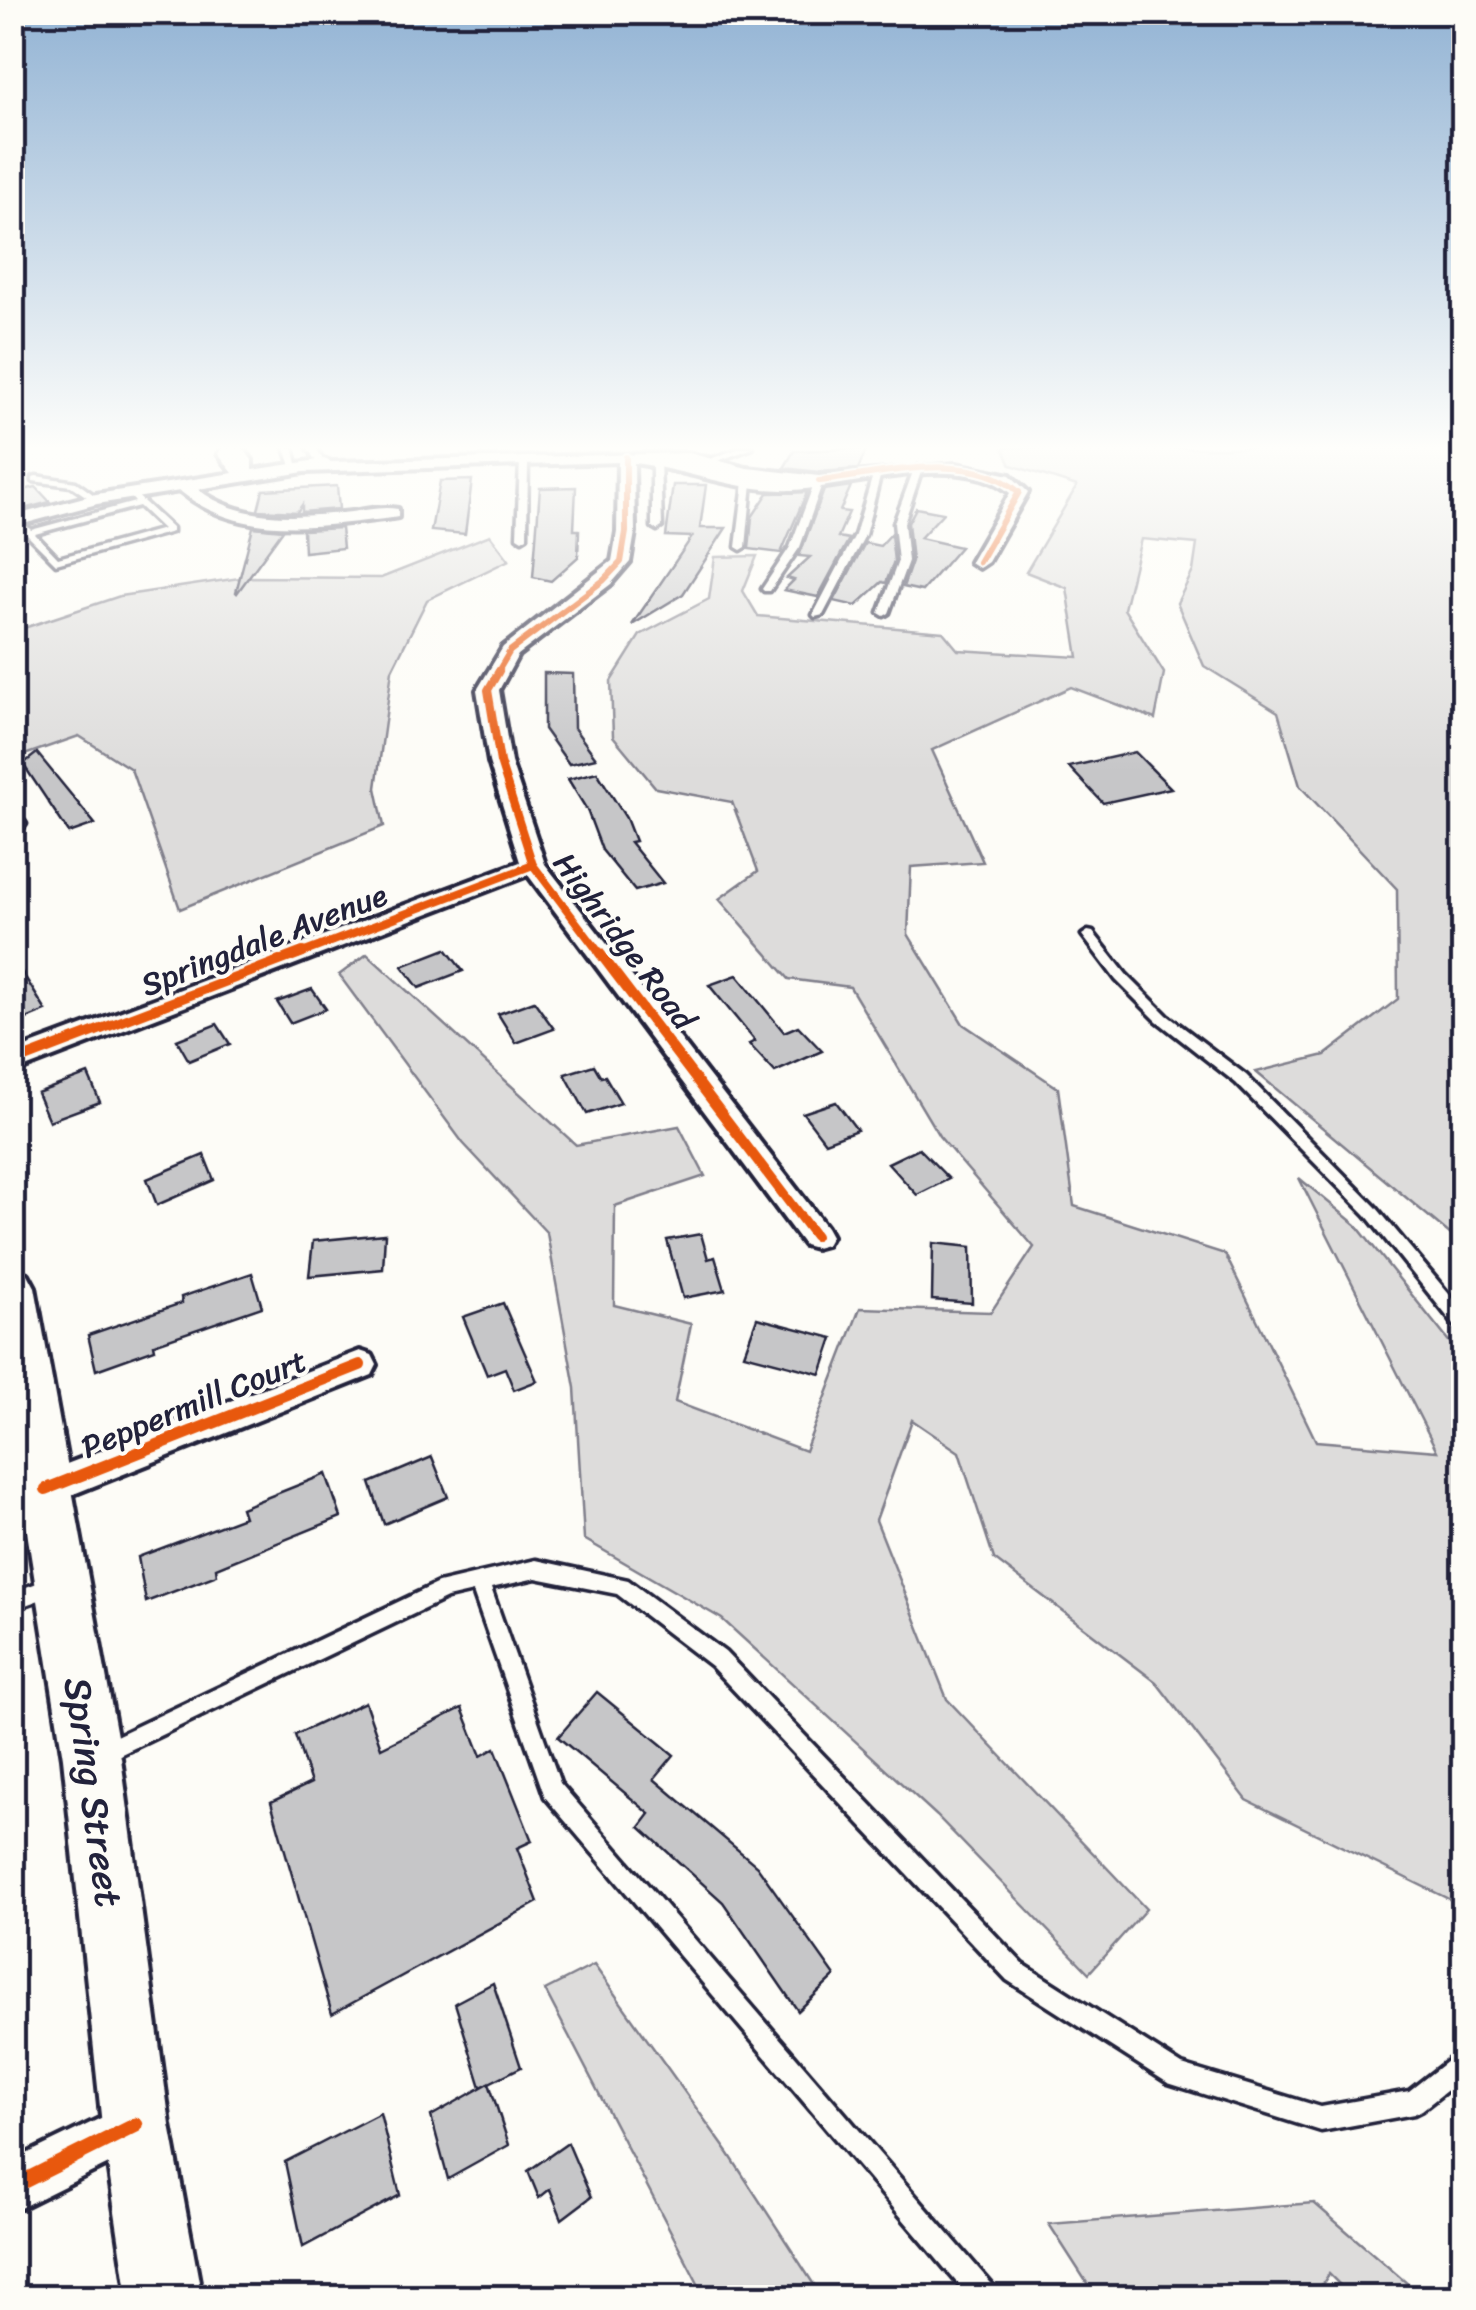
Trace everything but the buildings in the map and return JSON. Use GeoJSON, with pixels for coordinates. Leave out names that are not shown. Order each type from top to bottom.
{"type":"FeatureCollection","features":[{"type":"Feature","properties":{"kind":"main road","name":"Spring Street"},"geometry":{"type":"LineString","coordinates":[[12,1287],[46,1489],[38,1592],[92,1758],[136,2126],[165,2298]]}},
{"type":"Feature","properties":{"kind":"street","name":"Highridge Road"},"geometry":{"type":"LineString","coordinates":[[622,556],[604,580],[510,651],[488,690],[500,762],[533,865],[815,1236]]}},
{"type":"Feature","properties":{"kind":"street"},"geometry":{"type":"LineString","coordinates":[[979,562],[983,556]]}},
{"type":"Feature","properties":{"kind":"street","name":"Springdale Avenue"},"geometry":{"type":"LineString","coordinates":[[12,1063],[533,865]]}},
{"type":"Feature","properties":{"kind":"street","name":"Peppermill Court"},"geometry":{"type":"LineString","coordinates":[[46,1489],[360,1365]]}},
{"type":"Feature","properties":{"kind":"street"},"geometry":{"type":"LineString","coordinates":[[12,2187],[136,2126]]}},
{"type":"Feature","properties":{"kind":"lane"},"geometry":{"type":"LineString","coordinates":[[51,556],[56,561],[75,556]]}},
{"type":"Feature","properties":{"kind":"lane"},"geometry":{"type":"LineString","coordinates":[[767,589],[788,556]]}},
{"type":"Feature","properties":{"kind":"lane"},"geometry":{"type":"LineString","coordinates":[[818,615],[849,556]]}},
{"type":"Feature","properties":{"kind":"lane"},"geometry":{"type":"LineString","coordinates":[[884,614],[902,556]]}},
{"type":"Feature","properties":{"kind":"lane"},"geometry":{"type":"LineString","coordinates":[[1088,935],[1134,991],[1162,1018],[1241,1079],[1371,1211],[1464,1325]]}},
{"type":"Feature","properties":{"kind":"lane"},"geometry":{"type":"LineString","coordinates":[[92,1758],[445,1589],[536,1569],[620,1586],[718,1659],[1015,1972],[1176,2075],[1321,2118],[1414,2102],[1464,2062]]}},
{"type":"Feature","properties":{"kind":"lane"},"geometry":{"type":"LineString","coordinates":[[480,1584],[552,1790],[987,2298]]}},
{"type":"Feature","properties":{"kind":"shaded area"},"geometry":{"type":"Polygon","coordinates":[[[437,556],[506,556],[509,560],[427,600],[392,670],[376,788],[384,826],[180,909],[131,769],[79,736],[13,759],[12,632],[120,596],[246,577],[381,578],[437,556]]]}},
{"type":"Feature","properties":{"kind":"shaded area"},"geometry":{"type":"Polygon","coordinates":[[[757,556],[743,591],[758,616],[943,632],[958,650],[1078,657],[1067,588],[1026,572],[1036,556],[1137,556],[1124,609],[1164,673],[1155,719],[1071,687],[932,750],[983,862],[911,867],[908,934],[963,1024],[1058,1088],[1074,1206],[1225,1254],[1316,1441],[1437,1451],[1299,1178],[1356,1225],[1463,1359],[1463,1906],[1247,1800],[1156,1682],[994,1559],[959,1452],[912,1420],[876,1520],[947,1699],[1146,1909],[1089,1973],[937,1816],[722,1619],[584,1539],[575,1388],[547,1233],[463,1143],[339,975],[367,954],[576,1145],[679,1126],[705,1176],[615,1206],[614,1305],[691,1324],[675,1402],[805,1451],[860,1308],[991,1312],[1034,1247],[939,1136],[850,987],[789,979],[719,899],[758,871],[732,802],[656,788],[613,736],[611,681],[640,635],[709,599],[715,557],[757,556]]]}},
{"type":"Feature","properties":{"kind":"shaded area"},"geometry":{"type":"Polygon","coordinates":[[[1195,556],[1463,556],[1463,1245],[1256,1072],[1325,1055],[1398,999],[1397,889],[1300,786],[1278,712],[1204,666],[1177,603],[1193,571],[1195,556]]]}},
{"type":"Feature","properties":{"kind":"shaded area"},"geometry":{"type":"Polygon","coordinates":[[[594,1965],[729,2154],[822,2297],[705,2297],[545,1990],[594,1965]]]}},
{"type":"Feature","properties":{"kind":"shaded area"},"geometry":{"type":"Polygon","coordinates":[[[1314,2203],[1423,2297],[1352,2297],[1329,2274],[1314,2297],[1096,2297],[1049,2224],[1314,2203]]]}},
{"type":"Feature","properties":{"kind":"cycle path"},"geometry":{"type":"LineString","coordinates":[[622,556],[604,580],[510,651],[488,690],[500,762],[533,865],[815,1236]]}},
{"type":"Feature","properties":{"kind":"cycle path"},"geometry":{"type":"LineString","coordinates":[[979,562],[983,556]]}},
{"type":"Feature","properties":{"kind":"cycle path"},"geometry":{"type":"LineString","coordinates":[[12,1063],[533,865]]}},
{"type":"Feature","properties":{"kind":"cycle path"},"geometry":{"type":"LineString","coordinates":[[46,1489],[360,1365]]}},
{"type":"Feature","properties":{"kind":"cycle path"},"geometry":{"type":"LineString","coordinates":[[12,2187],[136,2125]]}}]}
